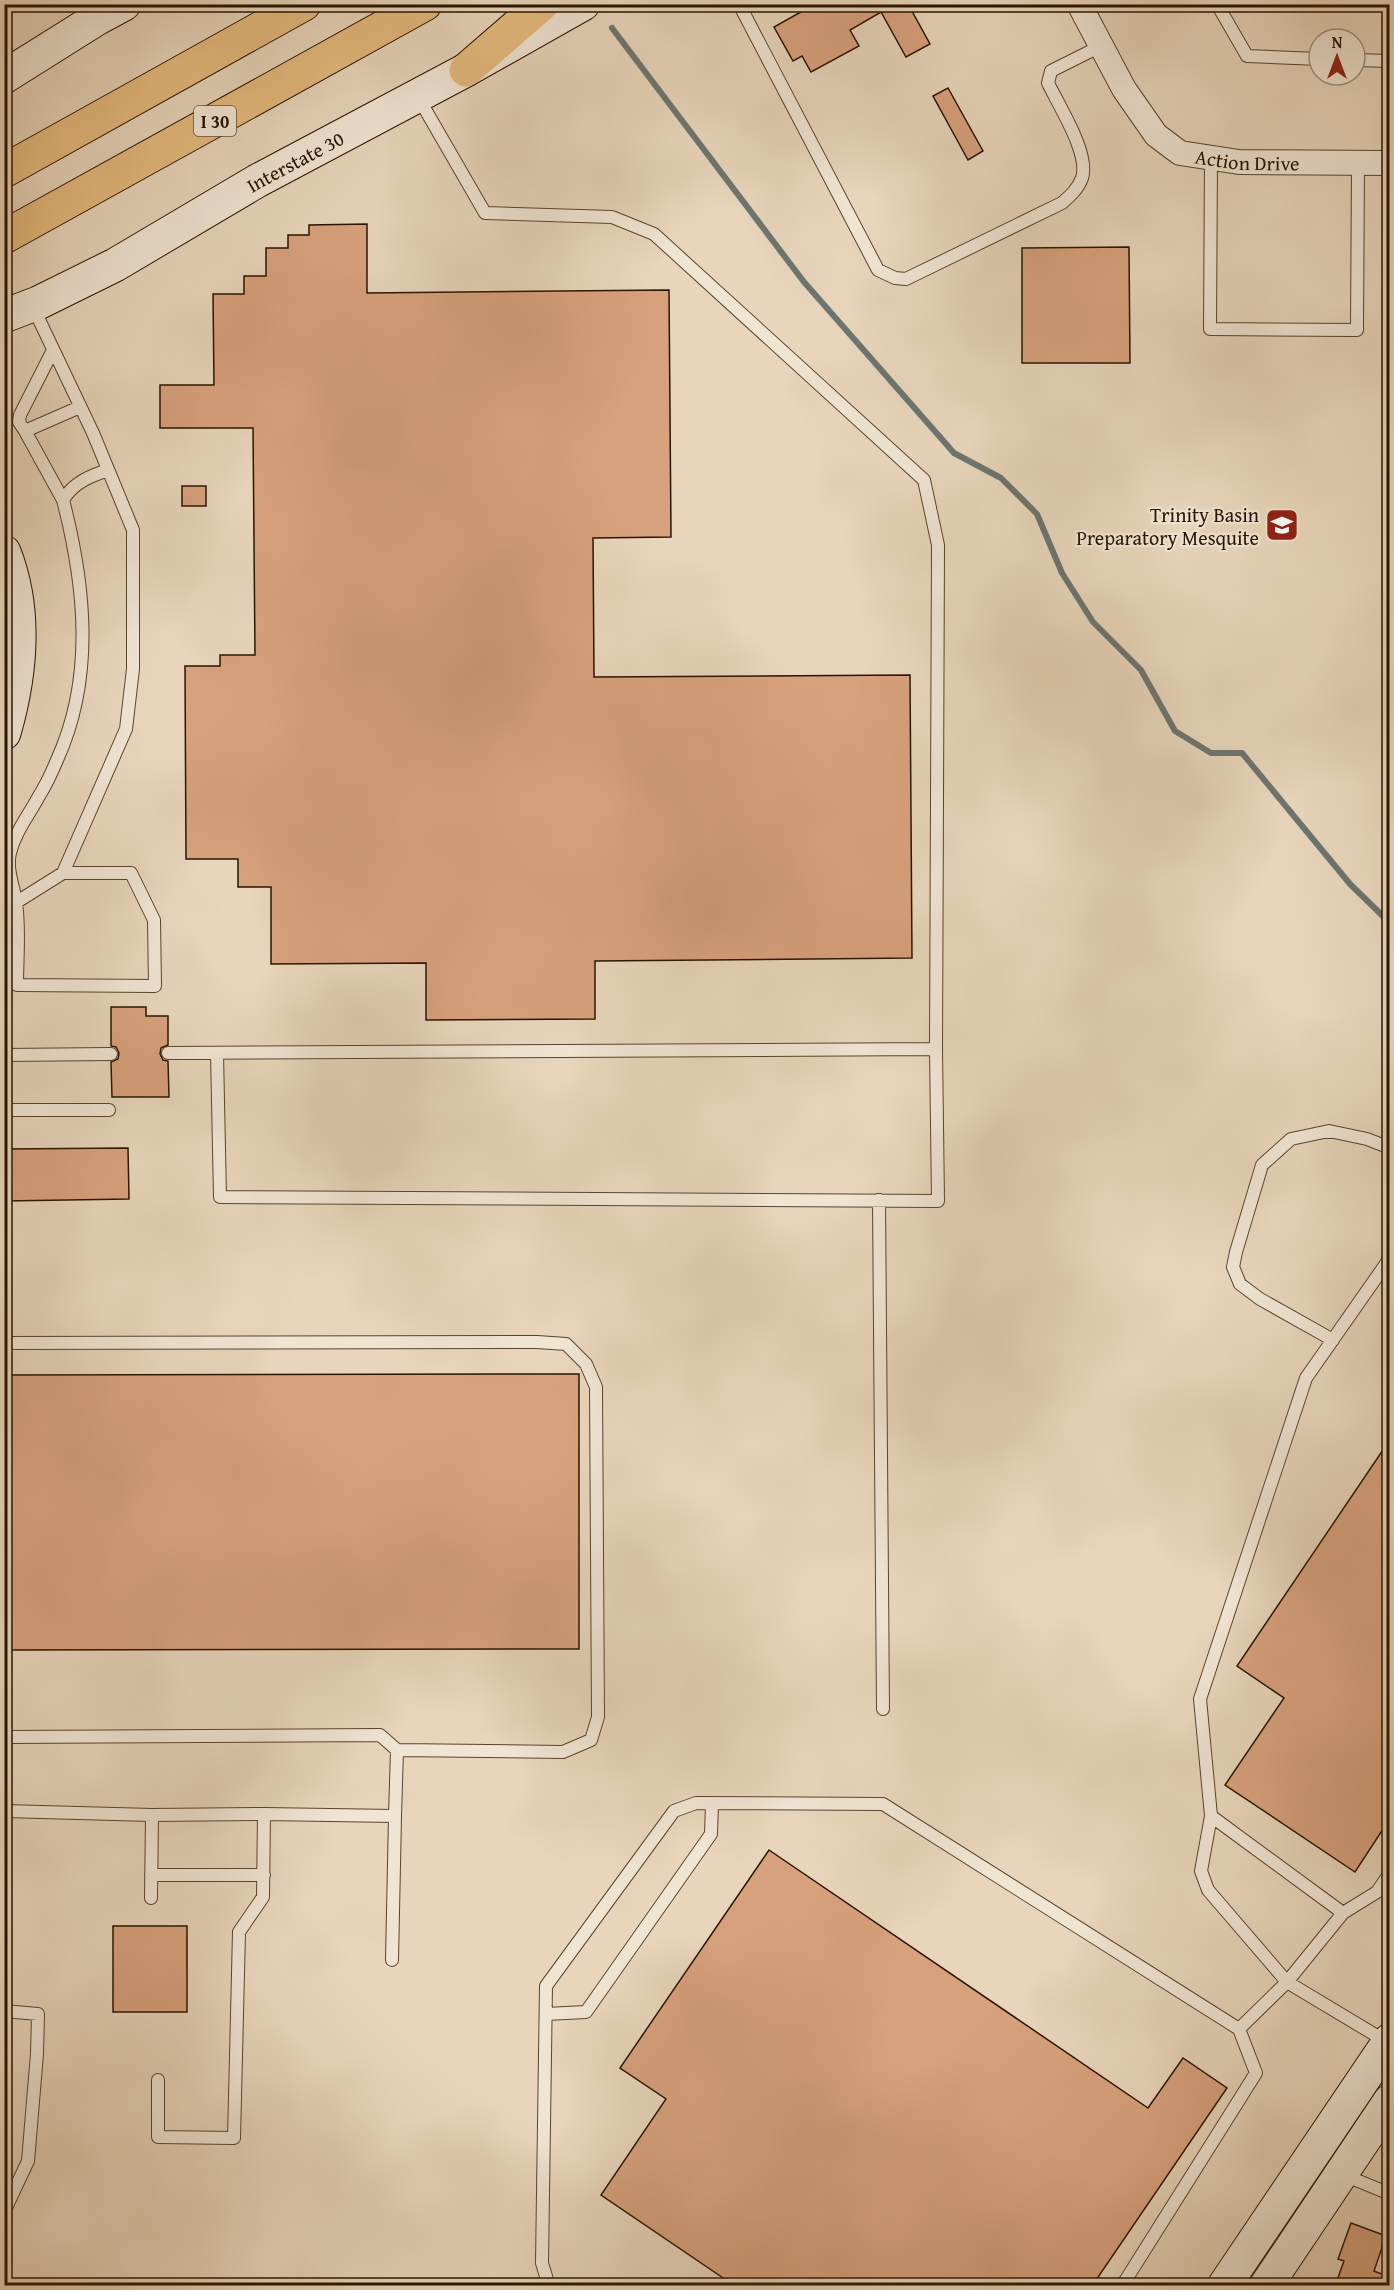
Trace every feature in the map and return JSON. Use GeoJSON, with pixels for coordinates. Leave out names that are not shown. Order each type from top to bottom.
{"type":"FeatureCollection","features":[{"type":"Feature","properties":{"kind":"highway"},"geometry":{"type":"LineString","coordinates":[[4,171],[304,4]]}},
{"type":"Feature","properties":{"kind":"highway","name":"I 30"},"geometry":{"type":"LineString","coordinates":[[4,237],[425,4]]}},
{"type":"Feature","properties":{"kind":"highway"},"geometry":{"type":"LineString","coordinates":[[466,70],[542,4]]}},
{"type":"Feature","properties":{"kind":"main road"},"geometry":{"type":"LineString","coordinates":[[4,77],[124,4]]}},
{"type":"Feature","properties":{"kind":"main road","name":"Interstate 30"},"geometry":{"type":"LineString","coordinates":[[18,310],[115,265],[257,181],[466,70],[583,4]]}},
{"type":"Feature","properties":{"kind":"main road"},"geometry":{"type":"LineString","coordinates":[[4,552],[16,589],[20,627],[18,667],[4,733]]}},
{"type":"Feature","properties":{"kind":"main road"},"geometry":{"type":"LineString","coordinates":[[1266,2286],[1323,2167],[1389,2041]]}},
{"type":"Feature","properties":{"kind":"main road"},"geometry":{"type":"LineString","coordinates":[[1224,2286],[1323,2167],[1389,2101]]}},
{"type":"Feature","properties":{"kind":"street","name":"Action Drive"},"geometry":{"type":"LineString","coordinates":[[1079,4],[1124,89],[1156,135],[1180,153],[1239,162],[1389,163]]}},
{"type":"Feature","properties":{"kind":"lane"},"geometry":{"type":"LineString","coordinates":[[739,4],[879,270],[895,278],[906,279],[1062,203],[1074,193],[1082,179],[1084,168],[1082,154],[1048,83],[1049,77],[1052,71],[1101,46]]}},
{"type":"Feature","properties":{"kind":"lane"},"geometry":{"type":"LineString","coordinates":[[1218,4],[1247,56],[1307,58]]}},
{"type":"Feature","properties":{"kind":"lane"},"geometry":{"type":"LineString","coordinates":[[1367,60],[1389,61]]}},
{"type":"Feature","properties":{"kind":"lane"},"geometry":{"type":"LineString","coordinates":[[218,1053],[220,1197],[938,1201],[936,1049],[938,545],[924,480],[654,234],[612,217],[485,213],[418,96]]}},
{"type":"Feature","properties":{"kind":"lane"},"geometry":{"type":"LineString","coordinates":[[1211,158],[1210,329],[1357,330],[1358,164]]}},
{"type":"Feature","properties":{"kind":"lane"},"geometry":{"type":"LineString","coordinates":[[18,310],[53,350],[93,433],[134,530],[134,669],[126,729],[63,873]]}},
{"type":"Feature","properties":{"kind":"lane"},"geometry":{"type":"LineString","coordinates":[[4,910],[16,903],[63,873],[131,873],[154,920],[155,986],[16,985],[16,903],[9,856],[23,823],[58,758],[72,718],[80,680],[83,642],[82,610],[75,557],[63,500],[19,422],[20,415],[53,350]]}},
{"type":"Feature","properties":{"kind":"lane"},"geometry":{"type":"LineString","coordinates":[[25,431],[80,407]]}},
{"type":"Feature","properties":{"kind":"lane"},"geometry":{"type":"LineString","coordinates":[[63,500],[69,491],[80,482],[108,470]]}},
{"type":"Feature","properties":{"kind":"lane"},"geometry":{"type":"LineString","coordinates":[[168,1053],[936,1049]]}},
{"type":"Feature","properties":{"kind":"lane"},"geometry":{"type":"LineString","coordinates":[[4,1055],[111,1054]]}},
{"type":"Feature","properties":{"kind":"lane"},"geometry":{"type":"LineString","coordinates":[[4,1110],[109,1110]]}},
{"type":"Feature","properties":{"kind":"lane"},"geometry":{"type":"LineString","coordinates":[[1333,1340],[1260,1299],[1240,1284],[1233,1267],[1239,1241],[1262,1165],[1291,1139],[1329,1131],[1366,1139],[1389,1148]]}},
{"type":"Feature","properties":{"kind":"lane"},"geometry":{"type":"LineString","coordinates":[[879,1200],[883,1709]]}},
{"type":"Feature","properties":{"kind":"lane"},"geometry":{"type":"LineString","coordinates":[[1389,1257],[1306,1378],[1200,1699],[1211,1816],[1201,1871],[1208,1890],[1287,1982],[1389,2041]]}},
{"type":"Feature","properties":{"kind":"lane"},"geometry":{"type":"LineString","coordinates":[[4,1343],[537,1341],[566,1344],[586,1364],[596,1387],[598,1717],[591,1740],[563,1752],[397,1750],[380,1735],[4,1737]]}},
{"type":"Feature","properties":{"kind":"lane"},"geometry":{"type":"LineString","coordinates":[[392,1960],[397,1750]]}},
{"type":"Feature","properties":{"kind":"lane"},"geometry":{"type":"LineString","coordinates":[[549,2286],[542,2263],[546,1986],[674,1811],[696,1803],[883,1804],[1239,2029],[1256,2073],[1122,2286]]}},
{"type":"Feature","properties":{"kind":"lane"},"geometry":{"type":"LineString","coordinates":[[546,2014],[586,2012],[711,1834],[712,1803]]}},
{"type":"Feature","properties":{"kind":"lane"},"geometry":{"type":"LineString","coordinates":[[4,1811],[152,1815],[394,1816]]}},
{"type":"Feature","properties":{"kind":"lane"},"geometry":{"type":"LineString","coordinates":[[158,2080],[158,2137],[234,2138],[239,1932],[263,1897],[264,1814]]}},
{"type":"Feature","properties":{"kind":"lane"},"geometry":{"type":"LineString","coordinates":[[151,1898],[152,1815]]}},
{"type":"Feature","properties":{"kind":"lane"},"geometry":{"type":"LineString","coordinates":[[1211,1816],[1343,1913]]}},
{"type":"Feature","properties":{"kind":"lane"},"geometry":{"type":"LineString","coordinates":[[1239,2029],[1287,1982],[1343,1913],[1377,1892],[1389,1873]]}},
{"type":"Feature","properties":{"kind":"lane"},"geometry":{"type":"LineString","coordinates":[[151,1875],[264,1875]]}},
{"type":"Feature","properties":{"kind":"lane"},"geometry":{"type":"LineString","coordinates":[[4,2011],[38,2014],[28,2161],[4,2212]]}},
{"type":"Feature","properties":{"kind":"lane"},"geometry":{"type":"LineString","coordinates":[[1323,2167],[1389,2194]]}},
{"type":"Feature","properties":{"kind":"building"},"geometry":{"type":"Polygon","coordinates":[[[815,4],[908,4],[930,44],[906,57],[881,12],[850,30],[859,46],[811,72],[802,56],[793,61],[774,27],[815,4]]]}},
{"type":"Feature","properties":{"kind":"building"},"geometry":{"type":"Polygon","coordinates":[[[948,88],[983,151],[968,160],[933,96],[948,88]]]}},
{"type":"Feature","properties":{"kind":"building"},"geometry":{"type":"Polygon","coordinates":[[[367,224],[367,293],[669,290],[671,537],[593,538],[594,677],[910,675],[912,958],[595,961],[595,1019],[426,1020],[426,963],[271,964],[271,887],[238,887],[238,859],[186,859],[185,666],[220,666],[220,655],[255,655],[253,428],[160,428],[160,385],[214,385],[213,294],[244,294],[244,276],[266,276],[266,248],[288,248],[288,235],[309,235],[309,225],[367,224]]]}},
{"type":"Feature","properties":{"kind":"building"},"geometry":{"type":"Polygon","coordinates":[[[1129,247],[1130,363],[1022,363],[1022,248],[1129,247]]]}},
{"type":"Feature","properties":{"kind":"building"},"geometry":{"type":"Polygon","coordinates":[[[182,486],[206,486],[206,506],[182,506],[182,486]]]}},
{"type":"Feature","properties":{"kind":"building"},"geometry":{"type":"Polygon","coordinates":[[[111,1007],[146,1007],[146,1016],[168,1016],[168,1045],[161,1048],[160,1054],[163,1060],[168,1061],[169,1097],[112,1097],[111,1062],[118,1059],[119,1053],[116,1047],[111,1046],[111,1007]]]}},
{"type":"Feature","properties":{"kind":"building"},"geometry":{"type":"Polygon","coordinates":[[[128,1148],[129,1199],[4,1201],[4,1149],[128,1148]]]}},
{"type":"Feature","properties":{"kind":"building"},"geometry":{"type":"Polygon","coordinates":[[[579,1374],[579,1649],[4,1650],[4,1375],[579,1374]]]}},
{"type":"Feature","properties":{"kind":"building"},"geometry":{"type":"Polygon","coordinates":[[[1389,1441],[1389,1820],[1355,1872],[1225,1785],[1284,1698],[1237,1666],[1389,1441]]]}},
{"type":"Feature","properties":{"kind":"building"},"geometry":{"type":"Polygon","coordinates":[[[769,1850],[1148,2108],[1183,2058],[1227,2088],[1092,2286],[735,2286],[601,2195],[666,2099],[620,2068],[769,1850]]]}},
{"type":"Feature","properties":{"kind":"building"},"geometry":{"type":"Polygon","coordinates":[[[113,1926],[187,1926],[187,2012],[113,2012],[113,1926]]]}},
{"type":"Feature","properties":{"kind":"building"},"geometry":{"type":"Polygon","coordinates":[[[1351,2223],[1386,2236],[1374,2271],[1389,2277],[1389,2286],[1335,2286],[1344,2261],[1338,2259],[1351,2223]]]}},
{"type":"Feature","properties":{"kind":"waterway"},"geometry":{"type":"LineString","coordinates":[[612,28],[804,282],[954,453],[1001,478],[1037,514],[1062,573],[1093,622],[1141,670],[1175,731],[1211,753],[1242,753],[1350,884],[1390,923]]}},
{"type":"Feature","properties":{"kind":"place","name":"Trinity Basin Preparatory Mesquite"},"geometry":{"type":"Point","coordinates":[1282,525]}}]}
